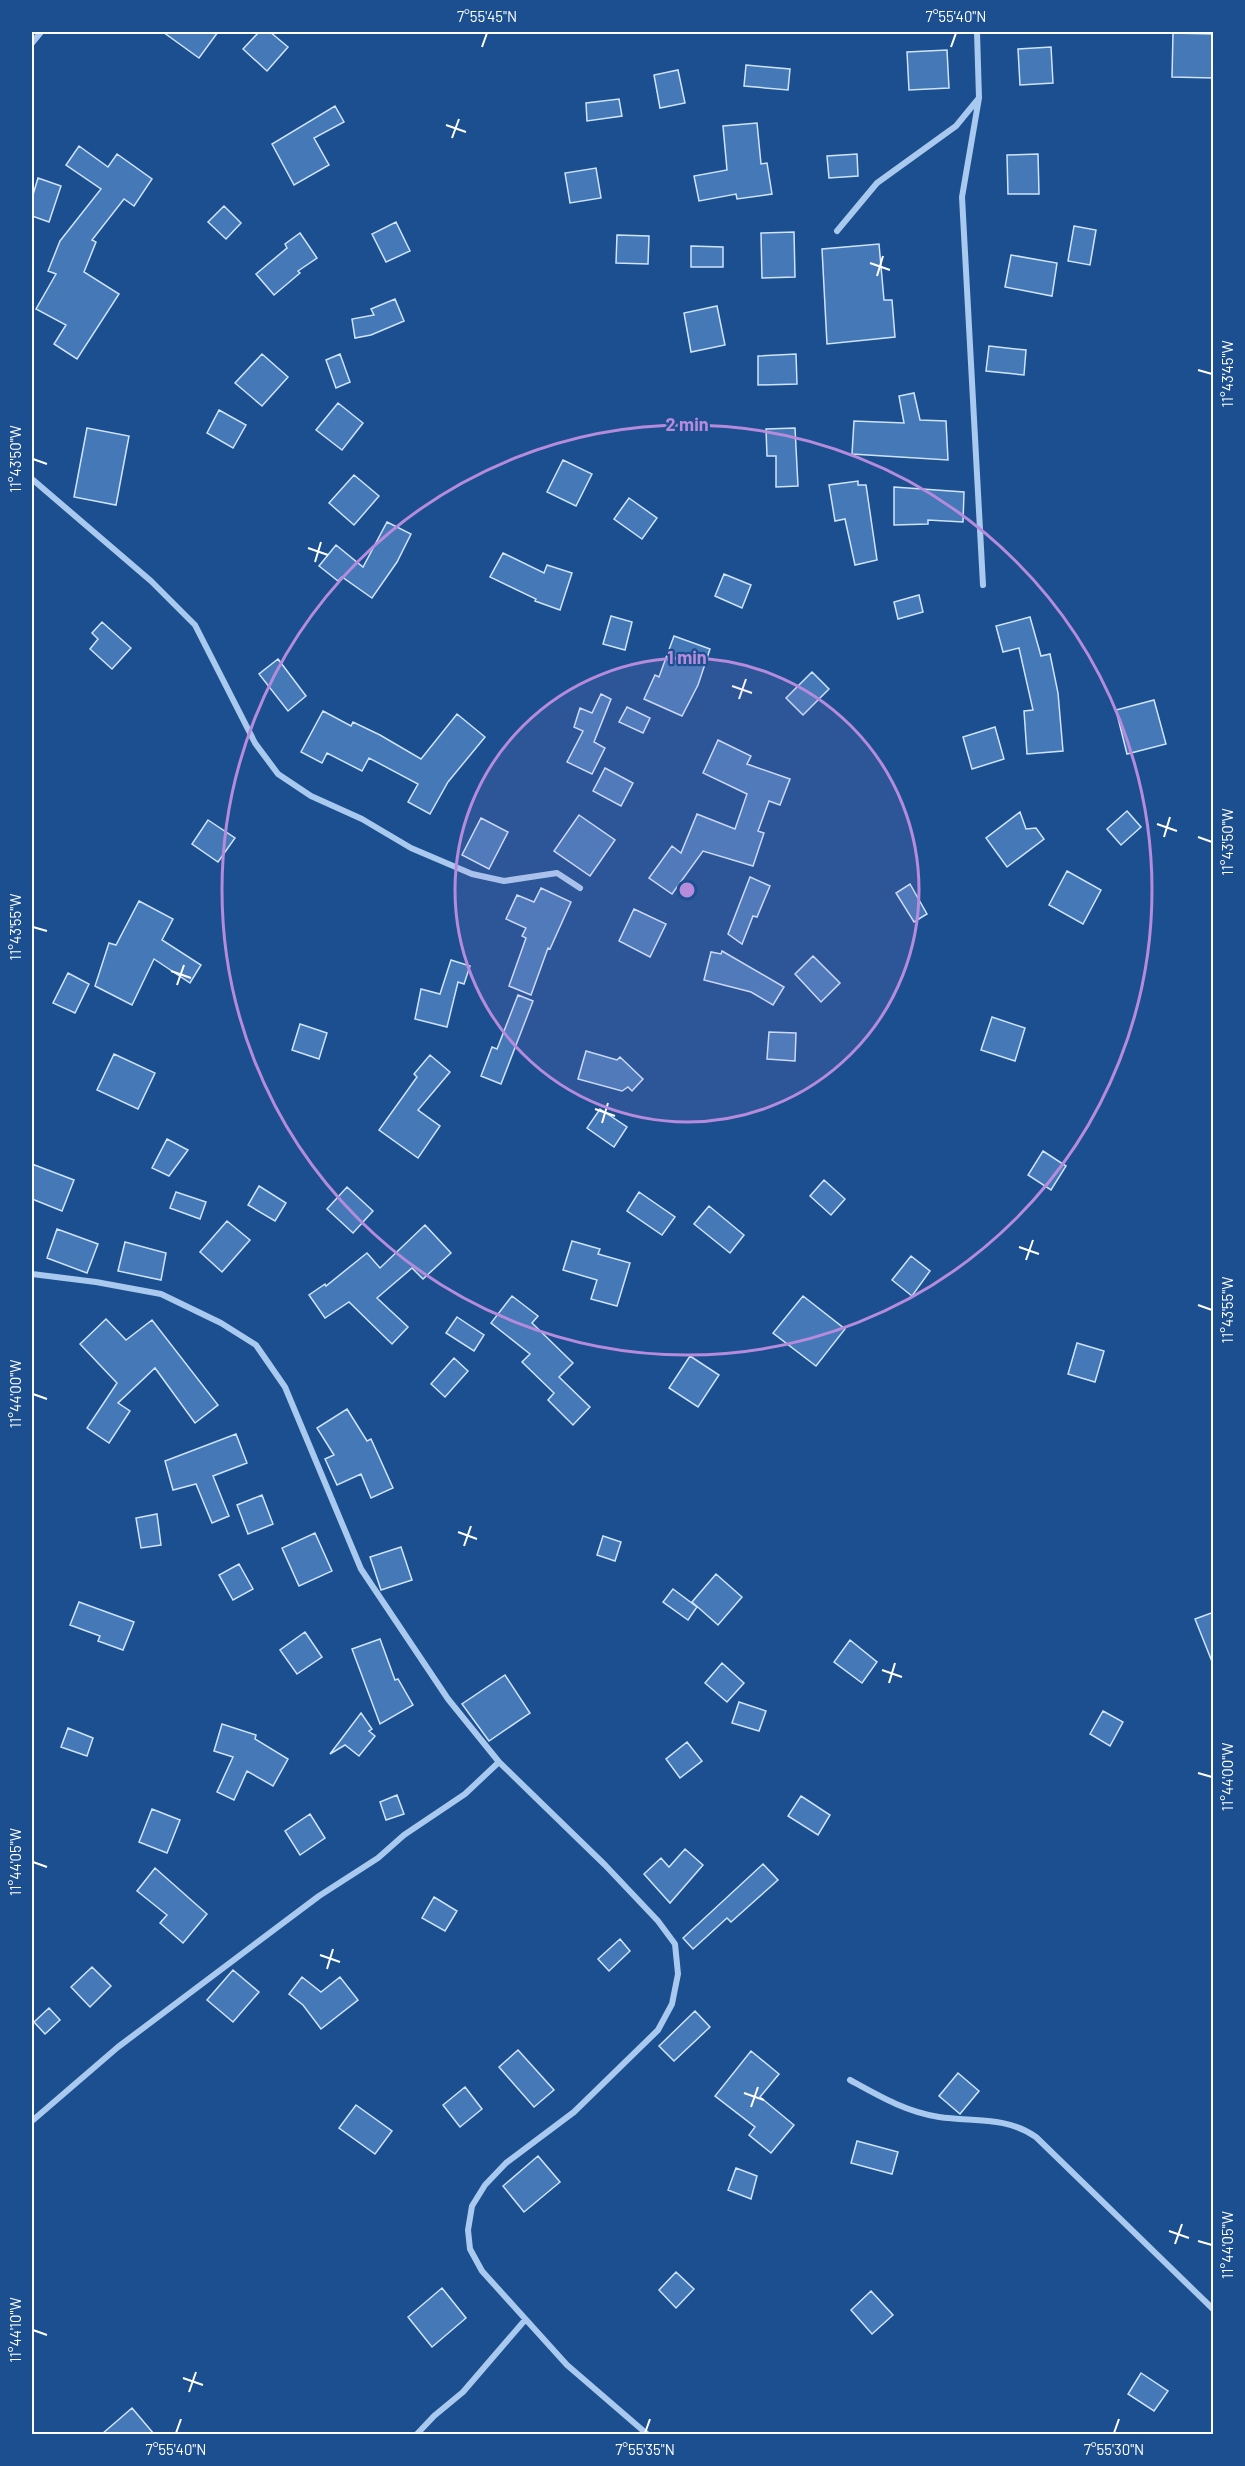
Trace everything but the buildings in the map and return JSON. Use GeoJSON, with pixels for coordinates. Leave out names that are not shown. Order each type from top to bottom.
{"type":"FeatureCollection","features":[{"type":"Feature","properties":{"kind":"street"},"geometry":{"type":"LineString","coordinates":[[32,43],[41,32]]}},
{"type":"Feature","properties":{"kind":"street"},"geometry":{"type":"LineString","coordinates":[[976,32],[978,98],[962,197],[983,585]]}},
{"type":"Feature","properties":{"kind":"street"},"geometry":{"type":"LineString","coordinates":[[837,231],[877,183],[956,126],[978,98]]}},
{"type":"Feature","properties":{"kind":"street"},"geometry":{"type":"LineString","coordinates":[[32,479],[151,581],[195,625],[255,743],[278,774],[310,796],[362,819],[411,848],[472,874],[504,881],[557,873],[580,888]]}},
{"type":"Feature","properties":{"kind":"street"},"geometry":{"type":"LineString","coordinates":[[32,1274],[96,1281],[161,1294],[221,1323],[256,1345],[285,1387],[361,1569],[448,1699],[499,1762],[658,1921],[675,1944],[678,1974],[672,2004],[658,2030],[574,2112],[506,2163],[472,2206],[468,2230],[470,2249],[482,2271],[567,2365],[647,2434]]}},
{"type":"Feature","properties":{"kind":"street"},"geometry":{"type":"LineString","coordinates":[[32,2121],[118,2048],[222,1968],[251,1950],[319,1896],[378,1858],[404,1835],[465,1794],[499,1762]]}},
{"type":"Feature","properties":{"kind":"street"},"geometry":{"type":"LineString","coordinates":[[850,2080],[902,2108],[939,2117],[995,2120],[1022,2127],[1036,2136],[1214,2310]]}},
{"type":"Feature","properties":{"kind":"street"},"geometry":{"type":"LineString","coordinates":[[417,2434],[434,2416],[463,2392],[525,2320]]}}]}
